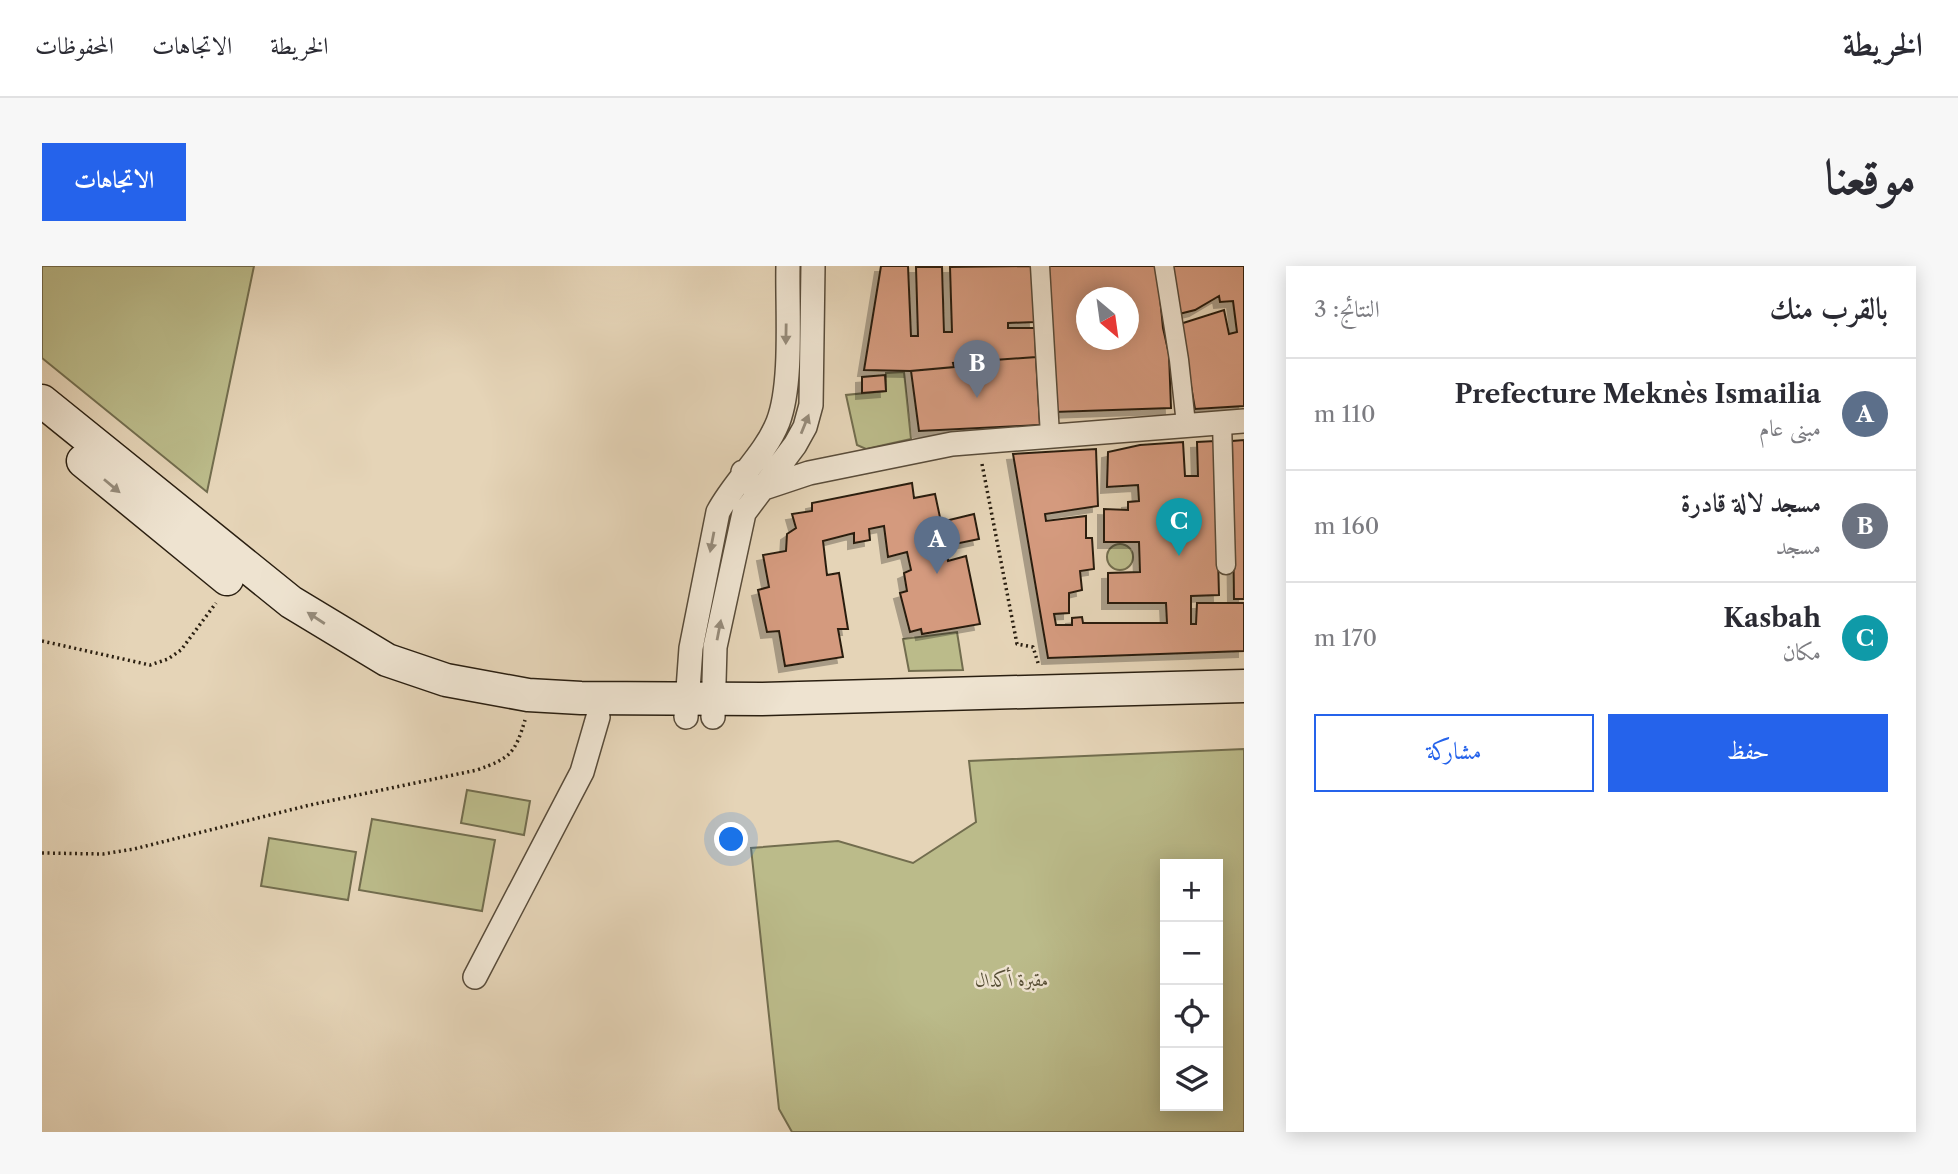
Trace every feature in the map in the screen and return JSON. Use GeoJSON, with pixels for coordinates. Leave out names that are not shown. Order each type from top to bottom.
{"type":"FeatureCollection","features":[{"type":"Feature","properties":{"kind":"main road"},"geometry":{"type":"LineString","coordinates":[[42,401],[291,602],[387,660],[446,680],[528,695],[699,707],[1244,704]]}},
{"type":"Feature","properties":{"kind":"main road"},"geometry":{"type":"LineString","coordinates":[[42,426],[231,582],[304,636],[358,669],[395,685],[436,697],[527,715],[598,717],[762,699],[1244,686]]}},
{"type":"Feature","properties":{"kind":"street"},"geometry":{"type":"LineString","coordinates":[[699,707],[691,648],[715,526],[729,492],[771,436],[783,406],[788,266]]}},
{"type":"Feature","properties":{"kind":"street"},"geometry":{"type":"LineString","coordinates":[[699,707],[744,513],[805,427],[811,405],[813,266]]}},
{"type":"Feature","properties":{"kind":"street"},"geometry":{"type":"LineString","coordinates":[[1040,266],[1050,435]]}},
{"type":"Feature","properties":{"kind":"street"},"geometry":{"type":"LineString","coordinates":[[1164,266],[1185,424]]}},
{"type":"Feature","properties":{"kind":"street"},"geometry":{"type":"LineString","coordinates":[[745,470],[750,484],[761,489],[809,473],[978,442],[1233,422],[1226,565]]}},
{"type":"Feature","properties":{"kind":"street"},"geometry":{"type":"LineString","coordinates":[[745,470],[764,462],[809,473]]}},
{"type":"Feature","properties":{"kind":"street"},"geometry":{"type":"LineString","coordinates":[[475,977],[582,772],[598,717]]}},
{"type":"Feature","properties":{"kind":"path"},"geometry":{"type":"LineString","coordinates":[[978,442],[1017,644],[1033,647],[1047,691]]}},
{"type":"Feature","properties":{"kind":"path"},"geometry":{"type":"LineString","coordinates":[[42,641],[139,664],[158,663],[181,650],[231,582]]}},
{"type":"Feature","properties":{"kind":"path"},"geometry":{"type":"LineString","coordinates":[[42,853],[125,850],[310,805],[477,770],[495,764],[516,749],[527,715]]}},
{"type":"Feature","properties":{"kind":"green space"},"geometry":{"type":"Polygon","coordinates":[[[42,266],[254,266],[207,492],[42,358],[42,266]]]}},
{"type":"Feature","properties":{"kind":"green space"},"geometry":{"type":"Polygon","coordinates":[[[904,372],[911,439],[866,449],[857,445],[846,395],[886,391],[886,373],[904,372]]]}},
{"type":"Feature","properties":{"kind":"green space"},"geometry":{"type":"Polygon","coordinates":[[[1120,544],[1129,548],[1133,557],[1129,566],[1120,570],[1111,566],[1107,557],[1111,548],[1120,544]]]}},
{"type":"Feature","properties":{"kind":"green space"},"geometry":{"type":"Polygon","coordinates":[[[957,632],[963,670],[909,671],[903,639],[957,632]]]}},
{"type":"Feature","properties":{"kind":"green space","name":"مقبرة أكدال"},"geometry":{"type":"Polygon","coordinates":[[[1244,749],[1244,1132],[792,1132],[779,1109],[751,848],[838,841],[913,863],[976,822],[969,761],[1244,749]]]}},
{"type":"Feature","properties":{"kind":"green space"},"geometry":{"type":"Polygon","coordinates":[[[467,790],[530,801],[524,835],[461,823],[467,790]]]}},
{"type":"Feature","properties":{"kind":"green space"},"geometry":{"type":"Polygon","coordinates":[[[372,819],[495,840],[482,911],[359,890],[372,819]]]}},
{"type":"Feature","properties":{"kind":"green space"},"geometry":{"type":"Polygon","coordinates":[[[269,838],[356,852],[348,900],[261,886],[269,838]]]}},
{"type":"Feature","properties":{"kind":"building"},"geometry":{"type":"Polygon","coordinates":[[[881,266],[908,266],[911,336],[918,336],[916,267],[942,267],[944,332],[952,332],[950,267],[1034,266],[1035,322],[1008,323],[1008,328],[1035,328],[1036,357],[953,363],[954,367],[911,371],[864,370],[881,266]]]}},
{"type":"Feature","properties":{"kind":"building"},"geometry":{"type":"Polygon","coordinates":[[[1047,266],[1157,266],[1163,328],[1169,354],[1171,408],[1054,412],[1047,266]]]}},
{"type":"Feature","properties":{"kind":"building"},"geometry":{"type":"Polygon","coordinates":[[[1168,266],[1244,266],[1244,406],[1195,409],[1180,324],[1224,310],[1229,334],[1237,332],[1233,301],[1220,302],[1219,296],[1195,310],[1179,314],[1168,266]]]}},
{"type":"Feature","properties":{"kind":"building"},"geometry":{"type":"Polygon","coordinates":[[[1036,357],[1040,425],[919,431],[911,371],[954,367],[953,363],[1036,357]]]}},
{"type":"Feature","properties":{"kind":"building"},"geometry":{"type":"Polygon","coordinates":[[[885,375],[886,391],[862,393],[862,377],[885,375]]]}},
{"type":"Feature","properties":{"kind":"building"},"geometry":{"type":"Polygon","coordinates":[[[1244,440],[1244,599],[1234,599],[1232,441],[1244,440]]]}},
{"type":"Feature","properties":{"kind":"building"},"geometry":{"type":"Polygon","coordinates":[[[1215,441],[1219,595],[1191,596],[1191,624],[1196,624],[1197,603],[1244,603],[1244,651],[1048,658],[1013,454],[1096,449],[1098,506],[1045,514],[1046,521],[1086,516],[1086,538],[1092,538],[1094,569],[1080,571],[1082,590],[1069,593],[1069,613],[1054,614],[1056,625],[1072,625],[1072,618],[1082,617],[1083,623],[1167,623],[1166,603],[1108,603],[1108,573],[1140,572],[1139,542],[1104,542],[1104,509],[1128,510],[1128,502],[1139,501],[1138,485],[1107,487],[1108,452],[1140,445],[1183,442],[1185,476],[1198,476],[1197,442],[1215,441]]]}},
{"type":"Feature","properties":{"kind":"building"},"geometry":{"type":"Polygon","coordinates":[[[912,483],[914,498],[935,494],[941,522],[974,514],[979,539],[945,546],[948,561],[966,556],[980,624],[922,634],[921,629],[910,632],[900,593],[907,591],[904,573],[911,570],[907,552],[888,557],[884,526],[869,529],[870,540],[854,543],[854,533],[823,541],[827,575],[839,573],[848,629],[838,629],[843,657],[785,666],[779,631],[767,632],[758,590],[769,587],[763,555],[786,551],[787,534],[796,528],[792,514],[812,511],[812,503],[912,483]]]}},
{"type":"Feature","properties":{"kind":"place","name":"مسجد لالة قادرة"},"geometry":{"type":"Point","coordinates":[977,398]}},
{"type":"Feature","properties":{"kind":"place","name":"Kasbah"},"geometry":{"type":"Point","coordinates":[1179,556]}},
{"type":"Feature","properties":{"kind":"place","name":"Prefecture Meknès Ismailia"},"geometry":{"type":"Point","coordinates":[937,574]}}]}
